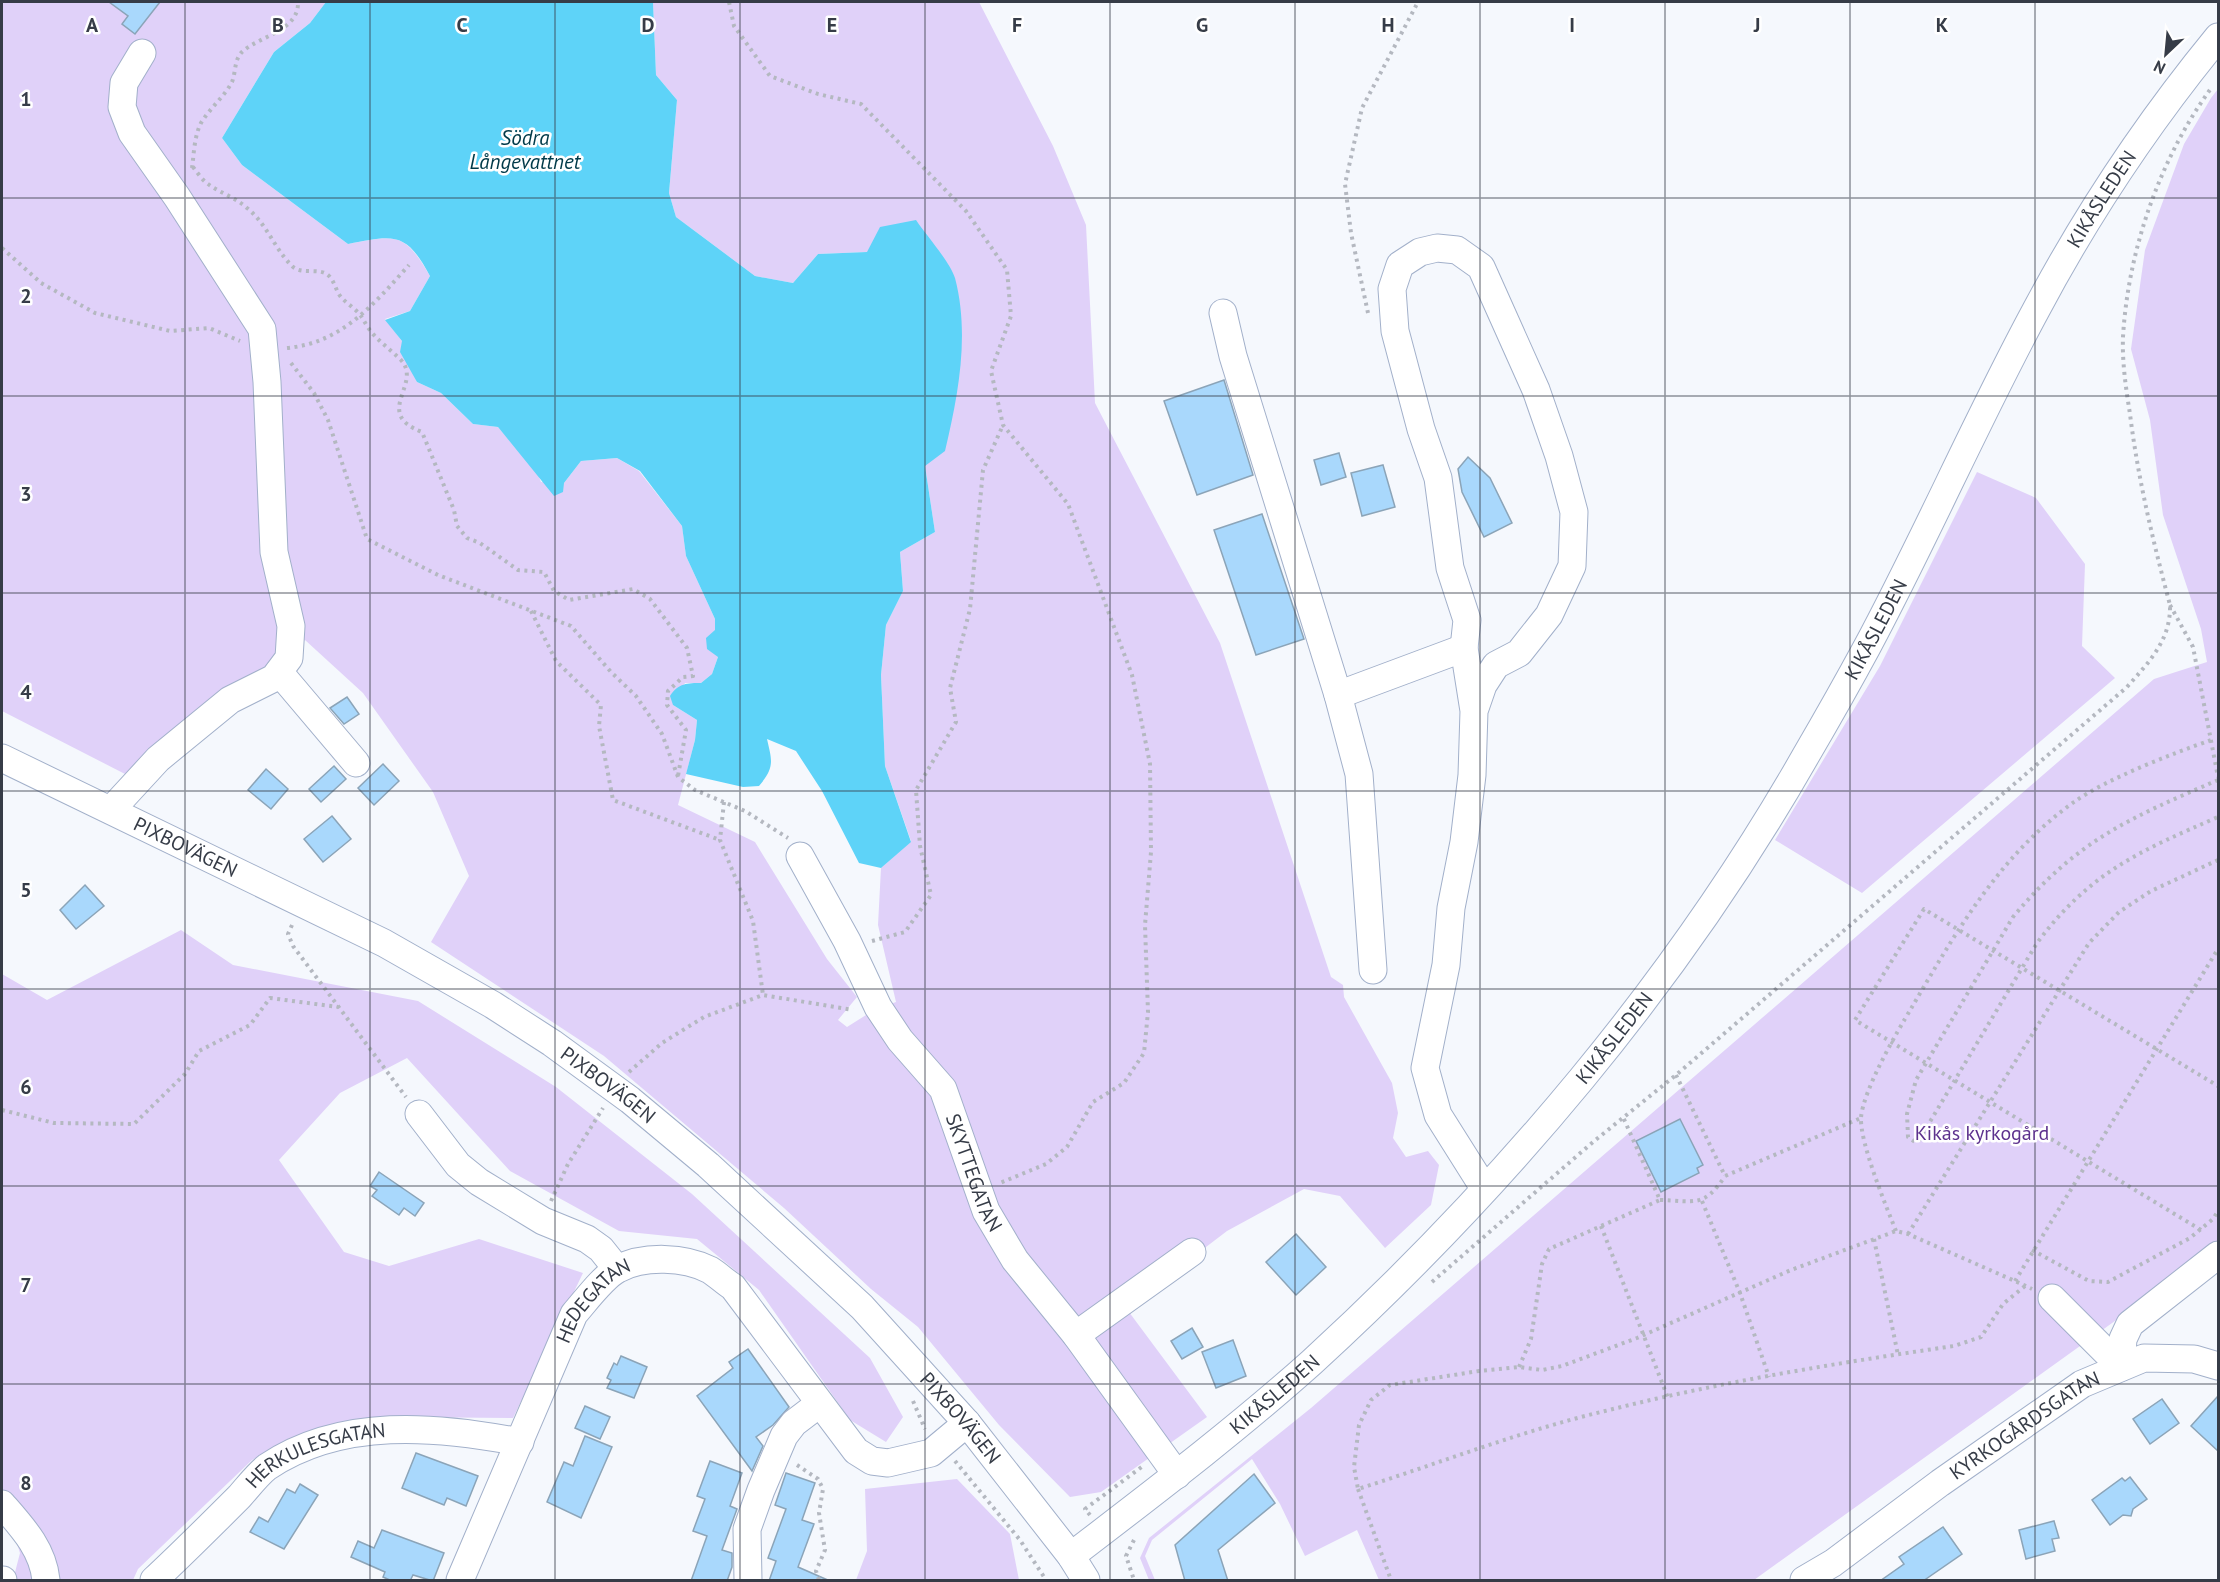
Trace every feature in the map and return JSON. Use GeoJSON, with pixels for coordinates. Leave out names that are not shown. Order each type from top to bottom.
{"type":"FeatureCollection","features":[{"type":"Feature","properties":{"kind":"street","name":"KIKÅSLEDEN"},"geometry":{"type":"LineString","coordinates":[[1071,1556],[1177,1475],[1309,1364],[1374,1303],[1484,1188],[1590,1069],[1647,994],[1753,844],[1868,646],[2035,311],[2080,233],[2156,120],[2218,38]]}},
{"type":"Feature","properties":{"kind":"street"},"geometry":{"type":"LineString","coordinates":[[111,810],[158,759],[230,700],[267,683],[279,672],[289,658],[291,626],[274,552],[262,329],[177,197],[132,133],[122,107],[124,83],[142,53]]}},
{"type":"Feature","properties":{"kind":"street"},"geometry":{"type":"LineString","coordinates":[[1474,711],[1483,685],[1496,664],[1519,653],[1549,615],[1572,566],[1574,512],[1559,456],[1536,390],[1481,267],[1457,250],[1437,248],[1420,252],[1400,265],[1392,289],[1395,331],[1415,409],[1438,478],[1450,568],[1467,620],[1464,648],[1474,711],[1472,775],[1464,842],[1451,908],[1446,965],[1425,1068],[1438,1115],[1484,1188]]}},
{"type":"Feature","properties":{"kind":"street"},"geometry":{"type":"LineString","coordinates":[[1223,313],[1233,356],[1338,695],[1359,774],[1373,970]]}},
{"type":"Feature","properties":{"kind":"street"},"geometry":{"type":"LineString","coordinates":[[1338,695],[1464,648]]}},
{"type":"Feature","properties":{"kind":"street"},"geometry":{"type":"LineString","coordinates":[[279,672],[356,764]]}},
{"type":"Feature","properties":{"kind":"street","name":"PIXBOVÄGEN"},"geometry":{"type":"LineString","coordinates":[[2,758],[384,943],[493,1005],[552,1043],[630,1100],[708,1165],[862,1307],[967,1423],[1071,1556],[1086,1581]]}},
{"type":"Feature","properties":{"kind":"street","name":"SKYTTEGATAN"},"geometry":{"type":"LineString","coordinates":[[800,856],[847,941],[872,996],[900,1040],[942,1089],[986,1211],[1015,1260],[1076,1335],[1177,1475]]}},
{"type":"Feature","properties":{"kind":"street"},"geometry":{"type":"LineString","coordinates":[[419,1114],[458,1165],[502,1198],[543,1221],[587,1239],[601,1249],[617,1269]]}},
{"type":"Feature","properties":{"kind":"street"},"geometry":{"type":"LineString","coordinates":[[1076,1335],[1192,1252]]}},
{"type":"Feature","properties":{"kind":"street","name":"KYRKOGÅRDSGATAN"},"geometry":{"type":"LineString","coordinates":[[1804,1581],[1838,1572],[1940,1483],[2082,1384],[2121,1367],[2123,1339],[2130,1324],[2218,1255]]}},
{"type":"Feature","properties":{"kind":"street","name":"HEDEGATAN"},"geometry":{"type":"LineString","coordinates":[[460,1581],[574,1314],[600,1283],[617,1269],[657,1259],[691,1263],[710,1270],[739,1295],[819,1404],[856,1450],[872,1461],[888,1463],[931,1453],[944,1457],[967,1423]]}},
{"type":"Feature","properties":{"kind":"street"},"geometry":{"type":"LineString","coordinates":[[2052,1298],[2121,1367],[2144,1358],[2194,1359],[2218,1366]]}},
{"type":"Feature","properties":{"kind":"street"},"geometry":{"type":"LineString","coordinates":[[748,1581],[747,1528],[761,1490],[784,1436],[794,1424],[819,1404]]}},
{"type":"Feature","properties":{"kind":"street","name":"HERKULESGATAN"},"geometry":{"type":"LineString","coordinates":[[154,1581],[266,1468],[305,1446],[339,1435],[408,1430],[457,1432],[520,1442]]}},
{"type":"Feature","properties":{"kind":"street"},"geometry":{"type":"LineString","coordinates":[[2,1504],[32,1538],[45,1570],[46,1581]]}},
{"type":"Feature","properties":{"kind":"path"},"geometry":{"type":"LineString","coordinates":[[298,2],[298,9],[292,19],[270,37],[244,50],[237,58],[232,81],[201,124],[192,152],[193,167],[207,184],[226,192],[259,219],[293,267],[304,271],[323,272],[330,277],[340,296],[361,315],[372,334],[406,368],[405,383],[398,410],[401,418],[411,428],[422,432],[427,441],[457,526],[467,538],[480,543],[518,570],[544,572],[554,591],[570,600],[633,588],[650,599],[687,648],[693,676],[683,676],[668,691],[667,705],[686,730],[678,777]]}},
{"type":"Feature","properties":{"kind":"path"},"geometry":{"type":"LineString","coordinates":[[729,2],[734,26],[770,76],[818,94],[861,104],[966,212],[1007,270],[1011,316],[991,371],[1003,425],[1068,504],[1132,675],[1150,764],[1151,852],[1145,926],[1148,1012],[1144,1053],[1124,1083],[1093,1102],[1067,1147],[1046,1164],[979,1189]]}},
{"type":"Feature","properties":{"kind":"path"},"geometry":{"type":"LineString","coordinates":[[1431,1284],[2127,687],[2150,661],[2164,640],[2170,622],[2170,605],[2138,477],[2123,338],[2133,261],[2155,196],[2196,109],[2218,78]]}},
{"type":"Feature","properties":{"kind":"path"},"geometry":{"type":"LineString","coordinates":[[2,248],[41,283],[95,313],[170,331],[209,328],[288,360],[314,393],[328,420],[367,538],[438,575],[571,626],[610,672],[636,696],[662,734],[670,763],[678,777],[695,790],[724,802],[786,834],[800,856]]}},
{"type":"Feature","properties":{"kind":"path"},"geometry":{"type":"LineString","coordinates":[[264,351],[310,346],[346,328],[376,302],[409,265]]}},
{"type":"Feature","properties":{"kind":"path"},"geometry":{"type":"LineString","coordinates":[[847,941],[874,941],[904,932],[931,895],[920,846],[916,790],[956,722],[950,688],[970,609],[983,470],[1003,425]]}},
{"type":"Feature","properties":{"kind":"path"},"geometry":{"type":"LineString","coordinates":[[2170,605],[2193,647],[2218,778],[2128,820],[2075,853],[2052,873],[2013,917],[1995,951],[1916,1080],[1907,1114],[1908,1137],[1915,1142],[1919,1140],[2023,968],[2058,915],[2115,866],[2143,849],[2218,817]]}},
{"type":"Feature","properties":{"kind":"path"},"geometry":{"type":"LineString","coordinates":[[531,611],[555,661],[601,705],[599,726],[613,800],[720,840]]}},
{"type":"Feature","properties":{"kind":"path"},"geometry":{"type":"LineString","coordinates":[[1896,1231],[1877,1182],[1861,1118],[1872,1085],[1892,1042],[1983,891],[2007,861],[2041,828],[2076,800],[2178,752],[2211,740]]}},
{"type":"Feature","properties":{"kind":"path"},"geometry":{"type":"LineString","coordinates":[[724,802],[720,840],[753,921],[763,995]]}},
{"type":"Feature","properties":{"kind":"path"},"geometry":{"type":"LineString","coordinates":[[1908,1234],[2058,989],[2089,943],[2119,912],[2151,891],[2218,860]]}},
{"type":"Feature","properties":{"kind":"path"},"geometry":{"type":"LineString","coordinates":[[2201,1230],[1855,1020],[1924,909],[2218,1086]]}},
{"type":"Feature","properties":{"kind":"path"},"geometry":{"type":"LineString","coordinates":[[300,929],[289,924],[288,934],[293,946],[419,1114]]}},
{"type":"Feature","properties":{"kind":"path"},"geometry":{"type":"LineString","coordinates":[[2015,1281],[2218,950]]}},
{"type":"Feature","properties":{"kind":"path"},"geometry":{"type":"LineString","coordinates":[[629,1072],[662,1043],[704,1017],[763,995],[854,1010],[872,996]]}},
{"type":"Feature","properties":{"kind":"path"},"geometry":{"type":"LineString","coordinates":[[2,1110],[54,1123],[134,1124],[185,1074],[199,1051],[250,1025],[270,998],[338,1007]]}},
{"type":"Feature","properties":{"kind":"path"},"geometry":{"type":"LineString","coordinates":[[1676,1075],[1725,1176]]}},
{"type":"Feature","properties":{"kind":"path"},"geometry":{"type":"LineString","coordinates":[[543,1221],[568,1164],[604,1107]]}},
{"type":"Feature","properties":{"kind":"path"},"geometry":{"type":"LineString","coordinates":[[1623,1117],[1660,1200]]}},
{"type":"Feature","properties":{"kind":"path"},"geometry":{"type":"LineString","coordinates":[[1519,1367],[1531,1339],[1542,1264],[1549,1249],[1660,1200],[1702,1201],[1714,1192],[1725,1176],[1861,1118]]}},
{"type":"Feature","properties":{"kind":"path"},"geometry":{"type":"LineString","coordinates":[[1702,1201],[1740,1293],[1768,1377]]}},
{"type":"Feature","properties":{"kind":"path"},"geometry":{"type":"LineString","coordinates":[[2032,1250],[2089,1281],[2108,1282],[2190,1238],[2201,1230],[2218,1211]]}},
{"type":"Feature","properties":{"kind":"path"},"geometry":{"type":"LineString","coordinates":[[1601,1226],[1668,1398]]}},
{"type":"Feature","properties":{"kind":"path"},"geometry":{"type":"LineString","coordinates":[[1391,1581],[1358,1489],[1353,1467],[1359,1425],[1371,1400],[1390,1385],[1519,1367],[1542,1370],[1562,1366],[1644,1335],[1740,1293],[1896,1231],[1908,1234],[2052,1298]]}},
{"type":"Feature","properties":{"kind":"path"},"geometry":{"type":"LineString","coordinates":[[1874,1239],[1898,1355]]}},
{"type":"Feature","properties":{"kind":"path"},"geometry":{"type":"LineString","coordinates":[[1358,1489],[1549,1426],[1768,1377],[1954,1346],[1981,1337],[2003,1304],[2025,1286]]}},
{"type":"Feature","properties":{"kind":"path"},"geometry":{"type":"LineString","coordinates":[[912,1398],[922,1426],[944,1457],[959,1466],[1020,1540],[1046,1581]]}},
{"type":"Feature","properties":{"kind":"path"},"geometry":{"type":"LineString","coordinates":[[779,1452],[819,1479],[823,1489],[819,1513],[825,1550],[816,1570],[819,1581]]}},
{"type":"Feature","properties":{"kind":"path"},"geometry":{"type":"LineString","coordinates":[[944,1457],[959,1466]]}},
{"type":"Feature","properties":{"kind":"path"},"geometry":{"type":"LineString","coordinates":[[1134,1581],[1125,1556],[1138,1534]]}},
{"type":"Feature","properties":{"kind":"green space"},"geometry":{"type":"Polygon","coordinates":[[[2,2],[326,2],[310,23],[274,52],[222,138],[242,165],[348,244],[388,238],[397,240],[413,251],[421,261],[430,276],[410,311],[385,319],[402,341],[417,382],[441,393],[473,424],[498,427],[537,472],[541,482],[564,483],[581,461],[617,458],[639,471],[682,526],[686,556],[715,619],[718,657],[712,674],[701,683],[685,683],[673,705],[697,720],[695,740],[678,805],[755,842],[827,959],[857,997],[838,1020],[847,1027],[874,1010],[896,1002],[878,925],[881,868],[911,841],[885,766],[881,675],[886,625],[903,591],[900,552],[935,532],[925,466],[867,252],[818,254],[793,283],[755,276],[676,217],[669,193],[677,100],[656,75],[653,2],[979,2],[1053,146],[1086,225],[1095,403],[1220,643],[1331,977],[1343,985],[1344,997],[1392,1083],[1398,1113],[1393,1138],[1406,1157],[1428,1151],[1439,1165],[1431,1205],[1385,1248],[1340,1196],[1304,1189],[1227,1231],[1126,1308],[1207,1417],[1101,1492],[1070,1497],[999,1425],[918,1327],[871,1289],[784,1208],[604,1056],[431,942],[469,876],[433,792],[363,693],[305,640],[125,774],[2,711],[2,2]]]}},
{"type":"Feature","properties":{"kind":"green space","name":"Kikås kyrkogård"},"geometry":{"type":"Polygon","coordinates":[[[2218,89],[2218,1247],[1754,1580],[1379,1580],[1357,1530],[1305,1556],[1280,1504],[1252,1459],[1152,1540],[1145,1556],[1155,1580],[1149,1580],[1140,1558],[1149,1538],[1311,1408],[2154,679],[2207,662],[2201,629],[2163,515],[2150,420],[2131,349],[2145,250],[2184,144],[2218,89]]]}},
{"type":"Feature","properties":{"kind":"green space"},"geometry":{"type":"Polygon","coordinates":[[[1977,472],[2036,498],[2085,564],[2082,646],[2115,678],[1862,893],[1775,840],[1880,666],[1977,472]]]}},
{"type":"Feature","properties":{"kind":"green space"},"geometry":{"type":"Polygon","coordinates":[[[181,930],[233,965],[418,1001],[556,1087],[692,1194],[870,1358],[903,1417],[886,1442],[850,1420],[759,1290],[697,1239],[619,1231],[510,1171],[407,1058],[340,1093],[279,1160],[344,1252],[389,1266],[479,1239],[583,1273],[513,1418],[398,1417],[288,1439],[252,1460],[138,1569],[133,1580],[13,1580],[20,1553],[3,1500],[2,1482],[2,974],[47,1000],[181,930]]]}},
{"type":"Feature","properties":{"kind":"green space"},"geometry":{"type":"Polygon","coordinates":[[[957,1479],[1010,1534],[1019,1580],[856,1580],[867,1551],[865,1489],[957,1479]]]}},
{"type":"Feature","properties":{"kind":"water","name":"Södra Långevattnet"},"geometry":{"type":"Polygon","coordinates":[[[326,2],[653,2],[656,75],[677,100],[669,193],[676,217],[755,276],[793,283],[818,254],[867,252],[880,227],[916,220],[948,264],[955,278],[959,300],[962,343],[958,387],[945,451],[925,466],[935,532],[900,552],[903,591],[886,625],[881,675],[885,766],[911,842],[881,868],[859,863],[822,791],[796,751],[767,739],[771,764],[768,774],[759,786],[743,787],[686,774],[695,740],[697,720],[673,705],[670,696],[680,686],[701,683],[712,674],[718,657],[707,649],[706,638],[715,630],[715,619],[686,556],[682,526],[640,471],[617,458],[581,461],[564,483],[563,492],[554,496],[498,427],[473,424],[441,393],[417,382],[400,352],[402,341],[385,320],[410,311],[430,276],[414,251],[406,244],[388,238],[348,244],[242,165],[222,138],[274,52],[310,23],[326,2]]]}},
{"type":"Feature","properties":{"kind":"building"},"geometry":{"type":"Polygon","coordinates":[[[109,2],[160,2],[135,34],[122,24],[128,16],[109,2]]]}},
{"type":"Feature","properties":{"kind":"building"},"geometry":{"type":"Polygon","coordinates":[[[1224,380],[1253,475],[1197,495],[1164,401],[1224,380]]]}},
{"type":"Feature","properties":{"kind":"building"},"geometry":{"type":"Polygon","coordinates":[[[1339,453],[1346,477],[1321,485],[1314,460],[1339,453]]]}},
{"type":"Feature","properties":{"kind":"building"},"geometry":{"type":"Polygon","coordinates":[[[1468,457],[1490,478],[1512,523],[1484,537],[1462,492],[1458,469],[1468,457]]]}},
{"type":"Feature","properties":{"kind":"building"},"geometry":{"type":"Polygon","coordinates":[[[1383,465],[1395,507],[1362,516],[1351,473],[1383,465]]]}},
{"type":"Feature","properties":{"kind":"building"},"geometry":{"type":"Polygon","coordinates":[[[1262,514],[1304,639],[1256,655],[1214,530],[1262,514]]]}},
{"type":"Feature","properties":{"kind":"building"},"geometry":{"type":"Polygon","coordinates":[[[347,697],[359,714],[344,724],[330,708],[347,697]]]}},
{"type":"Feature","properties":{"kind":"building"},"geometry":{"type":"Polygon","coordinates":[[[383,764],[399,781],[374,805],[358,788],[383,764]]]}},
{"type":"Feature","properties":{"kind":"building"},"geometry":{"type":"Polygon","coordinates":[[[334,766],[346,779],[321,802],[309,789],[334,766]]]}},
{"type":"Feature","properties":{"kind":"building"},"geometry":{"type":"Polygon","coordinates":[[[266,769],[288,789],[271,809],[248,790],[266,769]]]}},
{"type":"Feature","properties":{"kind":"building"},"geometry":{"type":"Polygon","coordinates":[[[332,816],[351,839],[323,862],[304,839],[332,816]]]}},
{"type":"Feature","properties":{"kind":"building"},"geometry":{"type":"Polygon","coordinates":[[[85,885],[104,906],[76,929],[60,910],[85,885]]]}},
{"type":"Feature","properties":{"kind":"building"},"geometry":{"type":"Polygon","coordinates":[[[1680,1119],[1703,1165],[1697,1168],[1699,1173],[1661,1192],[1636,1141],[1680,1119]]]}},
{"type":"Feature","properties":{"kind":"building"},"geometry":{"type":"Polygon","coordinates":[[[379,1172],[424,1203],[415,1216],[404,1208],[399,1215],[372,1196],[377,1190],[370,1186],[379,1172]]]}},
{"type":"Feature","properties":{"kind":"building"},"geometry":{"type":"Polygon","coordinates":[[[1296,1234],[1326,1267],[1296,1295],[1266,1262],[1296,1234]]]}},
{"type":"Feature","properties":{"kind":"building"},"geometry":{"type":"Polygon","coordinates":[[[1192,1328],[1203,1347],[1182,1359],[1171,1341],[1192,1328]]]}},
{"type":"Feature","properties":{"kind":"building"},"geometry":{"type":"Polygon","coordinates":[[[1233,1340],[1246,1376],[1216,1388],[1202,1352],[1233,1340]]]}},
{"type":"Feature","properties":{"kind":"building"},"geometry":{"type":"Polygon","coordinates":[[[748,1349],[789,1407],[773,1425],[756,1437],[763,1446],[752,1471],[697,1396],[733,1368],[729,1362],[748,1349]]]}},
{"type":"Feature","properties":{"kind":"building"},"geometry":{"type":"Polygon","coordinates":[[[621,1356],[647,1367],[634,1398],[607,1388],[611,1380],[607,1378],[614,1363],[617,1365],[621,1356]]]}},
{"type":"Feature","properties":{"kind":"building"},"geometry":{"type":"Polygon","coordinates":[[[2218,1396],[2218,1451],[2191,1426],[2218,1396]]]}},
{"type":"Feature","properties":{"kind":"building"},"geometry":{"type":"Polygon","coordinates":[[[2162,1399],[2179,1423],[2150,1444],[2133,1419],[2162,1399]]]}},
{"type":"Feature","properties":{"kind":"building"},"geometry":{"type":"Polygon","coordinates":[[[585,1406],[610,1417],[600,1439],[575,1428],[585,1406]]]}},
{"type":"Feature","properties":{"kind":"building"},"geometry":{"type":"Polygon","coordinates":[[[585,1436],[612,1447],[581,1518],[547,1502],[564,1462],[573,1466],[585,1436]]]}},
{"type":"Feature","properties":{"kind":"building"},"geometry":{"type":"Polygon","coordinates":[[[416,1453],[478,1476],[466,1506],[447,1498],[444,1505],[402,1488],[416,1453]]]}},
{"type":"Feature","properties":{"kind":"building"},"geometry":{"type":"Polygon","coordinates":[[[710,1461],[742,1473],[730,1506],[737,1509],[722,1550],[732,1553],[732,1567],[727,1581],[691,1581],[707,1536],[693,1531],[705,1499],[697,1496],[710,1461]]]}},
{"type":"Feature","properties":{"kind":"building"},"geometry":{"type":"Polygon","coordinates":[[[786,1473],[815,1483],[802,1520],[814,1524],[798,1567],[830,1581],[769,1581],[776,1561],[768,1558],[786,1509],[775,1505],[786,1473]]]}},
{"type":"Feature","properties":{"kind":"building"},"geometry":{"type":"Polygon","coordinates":[[[1254,1474],[1275,1503],[1218,1550],[1228,1581],[1185,1581],[1175,1545],[1254,1474]]]}},
{"type":"Feature","properties":{"kind":"building"},"geometry":{"type":"Polygon","coordinates":[[[2130,1477],[2147,1499],[2133,1509],[2131,1516],[2123,1515],[2110,1525],[2092,1500],[2122,1478],[2125,1481],[2130,1477]]]}},
{"type":"Feature","properties":{"kind":"building"},"geometry":{"type":"Polygon","coordinates":[[[300,1484],[318,1495],[284,1549],[250,1532],[259,1517],[268,1522],[287,1489],[295,1493],[300,1484]]]}},
{"type":"Feature","properties":{"kind":"building"},"geometry":{"type":"Polygon","coordinates":[[[2054,1521],[2059,1538],[2052,1539],[2055,1551],[2026,1559],[2019,1530],[2054,1521]]]}},
{"type":"Feature","properties":{"kind":"building"},"geometry":{"type":"Polygon","coordinates":[[[1943,1527],[1962,1554],[1923,1581],[1880,1581],[1904,1564],[1899,1557],[1943,1527]]]}},
{"type":"Feature","properties":{"kind":"building"},"geometry":{"type":"Polygon","coordinates":[[[382,1530],[444,1553],[433,1581],[413,1575],[410,1581],[392,1581],[383,1577],[385,1572],[351,1557],[358,1541],[374,1548],[382,1530]]]}}]}
